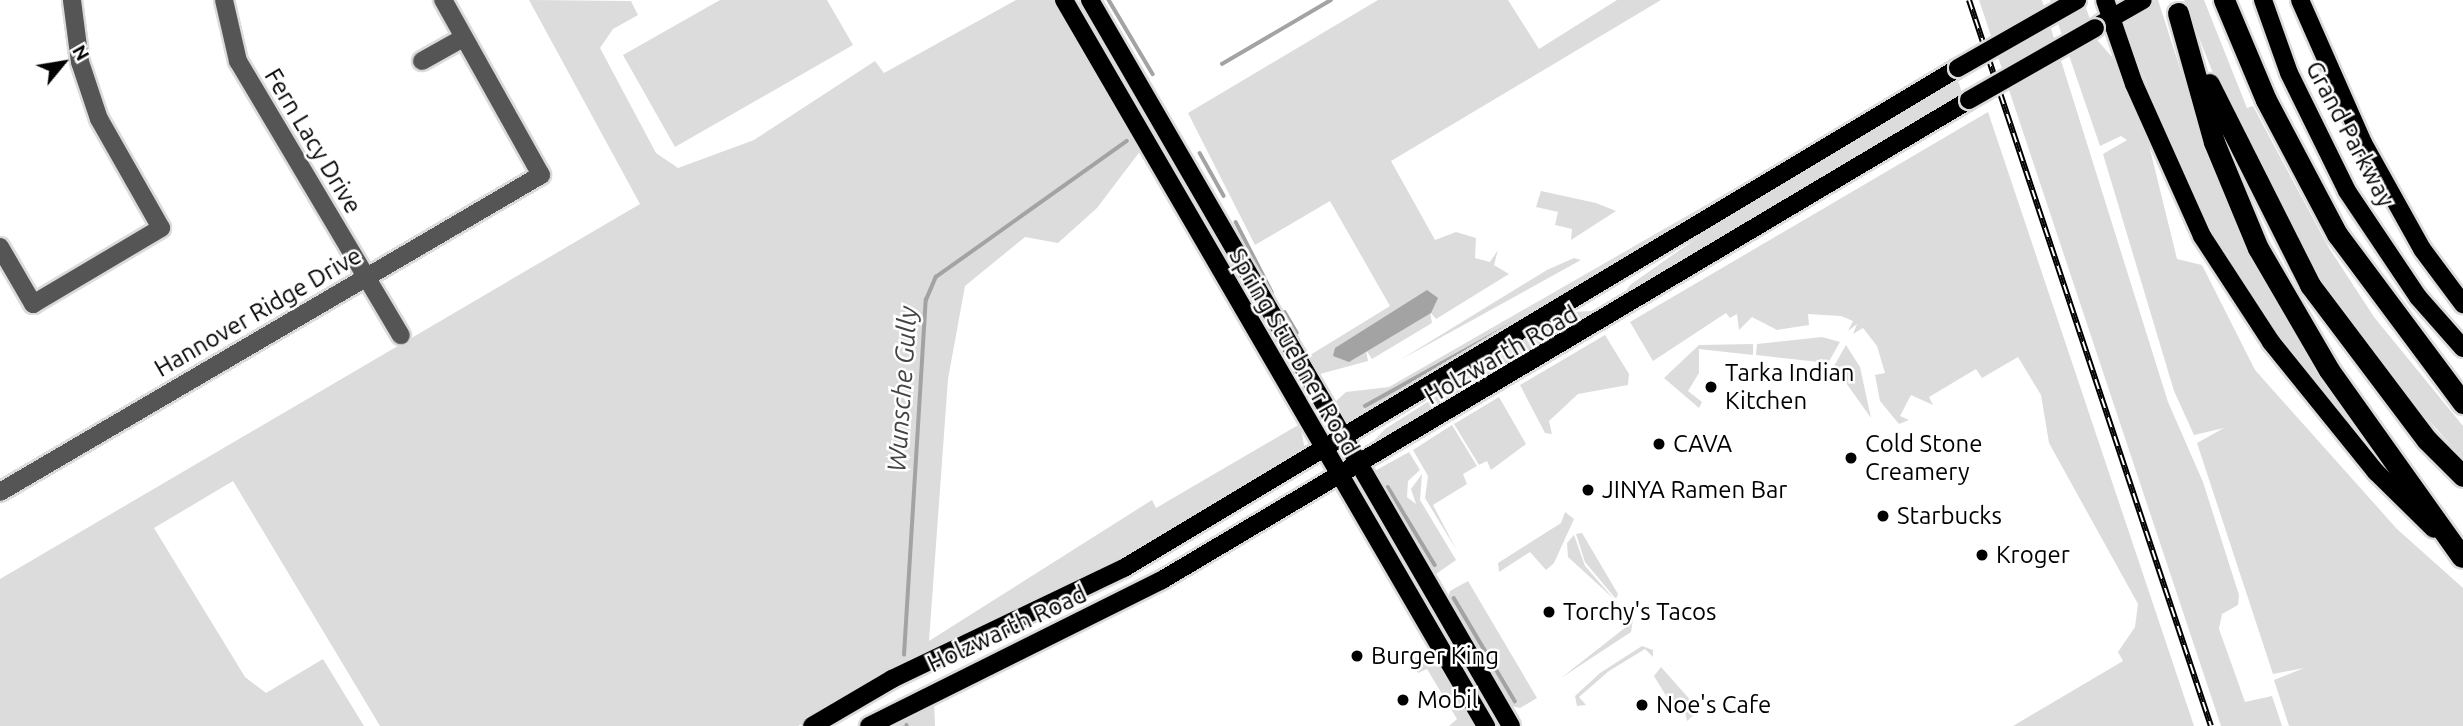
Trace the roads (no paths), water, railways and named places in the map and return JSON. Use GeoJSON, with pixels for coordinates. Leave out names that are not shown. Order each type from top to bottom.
{"type":"FeatureCollection","features":[{"type":"Feature","properties":{"kind":"highway"},"geometry":{"type":"LineString","coordinates":[[2224,0],[2266,100],[2337,233],[2463,403]]}},
{"type":"Feature","properties":{"kind":"highway"},"geometry":{"type":"LineString","coordinates":[[2176,6],[2310,285],[2427,440],[2463,476]]}},
{"type":"Feature","properties":{"kind":"highway"},"geometry":{"type":"LineString","coordinates":[[2176,6],[2214,142],[2258,248],[2329,370],[2463,558]]}},
{"type":"Feature","properties":{"kind":"main road","name":"Spring Stuebner Road"},"geometry":{"type":"LineString","coordinates":[[1064,0],[1322,452],[1486,726]]}},
{"type":"Feature","properties":{"kind":"main road","name":"Spring Stuebner Road"},"geometry":{"type":"LineString","coordinates":[[1090,0],[1341,440],[1511,726]]}},
{"type":"Feature","properties":{"kind":"main road","name":"Holzwarth Road"},"geometry":{"type":"LineString","coordinates":[[812,726],[1038,608],[1124,568],[1322,452],[1958,68],[2077,0]]}},
{"type":"Feature","properties":{"kind":"main road"},"geometry":{"type":"LineString","coordinates":[[2105,0],[2103,23],[2202,236],[2271,342],[2376,472],[2463,558]]}},
{"type":"Feature","properties":{"kind":"main road","name":"Grand Parkway"},"geometry":{"type":"LineString","coordinates":[[2263,0],[2289,74],[2347,191],[2418,296],[2463,348]]}},
{"type":"Feature","properties":{"kind":"main road"},"geometry":{"type":"LineString","coordinates":[[2300,0],[2363,143],[2422,248],[2463,304]]}},
{"type":"Feature","properties":{"kind":"main road","name":"Holzwarth Road"},"geometry":{"type":"LineString","coordinates":[[869,726],[1051,636],[1338,479],[1969,100],[2138,3]]}},
{"type":"Feature","properties":{"kind":"main road"},"geometry":{"type":"LineString","coordinates":[[1038,608],[1051,636]]}},
{"type":"Feature","properties":{"kind":"street"},"geometry":{"type":"LineString","coordinates":[[0,247],[33,304],[161,228],[99,119],[80,62],[72,0]]}},
{"type":"Feature","properties":{"kind":"street","name":"Fern Lacy Drive"},"geometry":{"type":"LineString","coordinates":[[224,0],[238,61],[401,335]]}},
{"type":"Feature","properties":{"kind":"street"},"geometry":{"type":"LineString","coordinates":[[422,61],[463,38],[443,0]]}},
{"type":"Feature","properties":{"kind":"street","name":"Hannover Ridge Drive"},"geometry":{"type":"LineString","coordinates":[[0,492],[541,174],[463,38]]}},
{"type":"Feature","properties":{"kind":"waterway"},"geometry":{"type":"LineString","coordinates":[[1109,0],[1153,74]]}},
{"type":"Feature","properties":{"kind":"waterway","name":"Wunsche Gully"},"geometry":{"type":"LineString","coordinates":[[1222,64],[1331,0]]}},
{"type":"Feature","properties":{"kind":"waterway","name":"Wunsche Gully"},"geometry":{"type":"LineString","coordinates":[[904,655],[926,300],[936,277],[1127,141]]}},
{"type":"Feature","properties":{"kind":"waterway"},"geometry":{"type":"LineString","coordinates":[[1200,153],[1224,196]]}},
{"type":"Feature","properties":{"kind":"waterway"},"geometry":{"type":"LineString","coordinates":[[1236,222],[1272,292]]}},
{"type":"Feature","properties":{"kind":"waterway"},"geometry":{"type":"LineString","coordinates":[[1365,406],[1539,309]]}},
{"type":"Feature","properties":{"kind":"waterway"},"geometry":{"type":"LineString","coordinates":[[1285,312],[1297,333]]}},
{"type":"Feature","properties":{"kind":"waterway"},"geometry":{"type":"LineString","coordinates":[[1388,487],[1435,565]]}},
{"type":"Feature","properties":{"kind":"waterway"},"geometry":{"type":"LineString","coordinates":[[1454,598],[1515,701]]}},
{"type":"Feature","properties":{"kind":"railway"},"geometry":{"type":"LineString","coordinates":[[1969,0],[2211,726]]}},
{"type":"Feature","properties":{"kind":"place","name":"Tarka Indian Kitchen"},"geometry":{"type":"Point","coordinates":[1711,387]}},
{"type":"Feature","properties":{"kind":"place","name":"CAVA"},"geometry":{"type":"Point","coordinates":[1659,444]}},
{"type":"Feature","properties":{"kind":"place","name":"Cold Stone Creamery"},"geometry":{"type":"Point","coordinates":[1851,458]}},
{"type":"Feature","properties":{"kind":"place","name":"JINYA Ramen Bar"},"geometry":{"type":"Point","coordinates":[1588,490]}},
{"type":"Feature","properties":{"kind":"place","name":"Starbucks"},"geometry":{"type":"Point","coordinates":[1883,516]}},
{"type":"Feature","properties":{"kind":"place","name":"Kroger"},"geometry":{"type":"Point","coordinates":[1982,555]}},
{"type":"Feature","properties":{"kind":"place","name":"Torchy's Tacos"},"geometry":{"type":"Point","coordinates":[1549,612]}},
{"type":"Feature","properties":{"kind":"place","name":"Burger King"},"geometry":{"type":"Point","coordinates":[1357,656]}},
{"type":"Feature","properties":{"kind":"place","name":"Mobil"},"geometry":{"type":"Point","coordinates":[1403,700]}},
{"type":"Feature","properties":{"kind":"place","name":"Noe's Cafe"},"geometry":{"type":"Point","coordinates":[1642,705]}}]}
